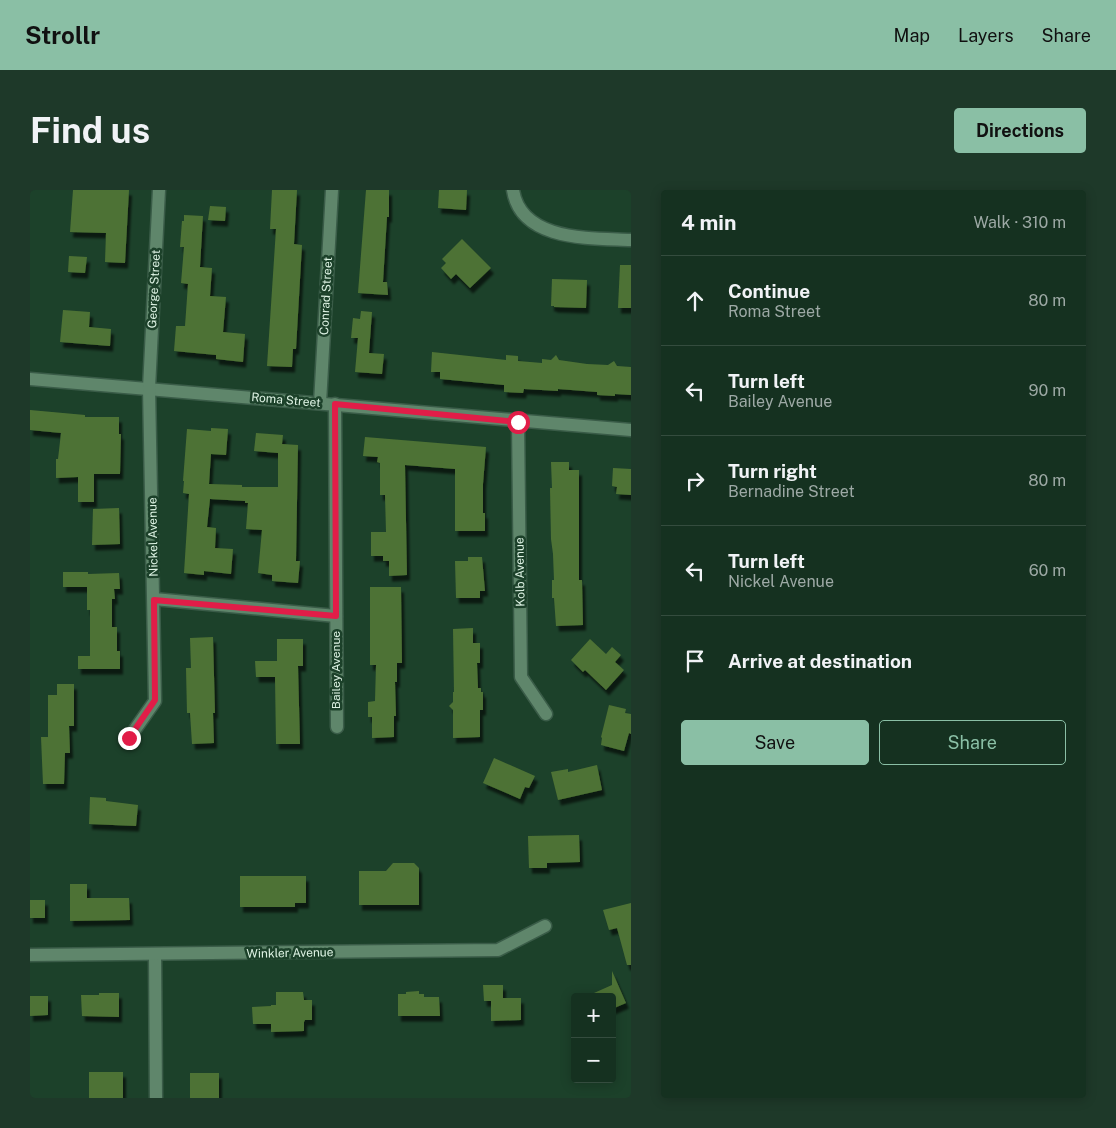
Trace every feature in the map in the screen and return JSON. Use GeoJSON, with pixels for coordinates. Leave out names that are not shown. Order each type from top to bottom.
{"type":"FeatureCollection","features":[{"type":"Feature","properties":{"kind":"street","name":"George Street"},"geometry":{"type":"LineString","coordinates":[[149,388],[159,190]]}},
{"type":"Feature","properties":{"kind":"street","name":"Conrad Street"},"geometry":{"type":"LineString","coordinates":[[320,403],[332,190]]}},
{"type":"Feature","properties":{"kind":"street"},"geometry":{"type":"LineString","coordinates":[[513,190],[514,198],[524,214],[548,232],[574,237],[631,240]]}},
{"type":"Feature","properties":{"kind":"street","name":"Roma Street"},"geometry":{"type":"LineString","coordinates":[[30,379],[335,404],[518,422],[631,430]]}},
{"type":"Feature","properties":{"kind":"street","name":"Nickel Avenue"},"geometry":{"type":"LineString","coordinates":[[129,738],[155,700],[149,388]]}},
{"type":"Feature","properties":{"kind":"street","name":"Bailey Avenue"},"geometry":{"type":"LineString","coordinates":[[335,404],[337,727]]}},
{"type":"Feature","properties":{"kind":"street","name":"Kolb Avenue"},"geometry":{"type":"LineString","coordinates":[[518,422],[521,677],[546,714]]}},
{"type":"Feature","properties":{"kind":"street"},"geometry":{"type":"LineString","coordinates":[[154,600],[336,616]]}},
{"type":"Feature","properties":{"kind":"street","name":"Winkler Avenue"},"geometry":{"type":"LineString","coordinates":[[30,955],[498,950],[545,926]]}},
{"type":"Feature","properties":{"kind":"street"},"geometry":{"type":"LineString","coordinates":[[155,954],[156,1098]]}},
{"type":"Feature","properties":{"kind":"building"},"geometry":{"type":"Polygon","coordinates":[[[73,190],[129,190],[125,263],[105,262],[106,233],[70,232],[73,190]]]}},
{"type":"Feature","properties":{"kind":"building"},"geometry":{"type":"Polygon","coordinates":[[[272,190],[297,190],[294,244],[302,245],[296,349],[293,349],[292,367],[267,366],[276,229],[270,229],[272,190]]]}},
{"type":"Feature","properties":{"kind":"building"},"geometry":{"type":"Polygon","coordinates":[[[366,190],[389,190],[389,217],[387,217],[383,282],[387,282],[388,295],[358,293],[366,190]]]}},
{"type":"Feature","properties":{"kind":"building"},"geometry":{"type":"Polygon","coordinates":[[[439,190],[467,190],[466,210],[438,208],[439,190]]]}},
{"type":"Feature","properties":{"kind":"building"},"geometry":{"type":"Polygon","coordinates":[[[210,206],[226,207],[225,221],[208,220],[210,206]]]}},
{"type":"Feature","properties":{"kind":"building"},"geometry":{"type":"Polygon","coordinates":[[[184,215],[203,216],[200,267],[212,268],[210,296],[226,297],[223,332],[245,334],[243,362],[216,359],[216,355],[174,351],[176,326],[185,326],[188,284],[181,283],[184,247],[180,247],[184,215]]]}},
{"type":"Feature","properties":{"kind":"building"},"geometry":{"type":"Polygon","coordinates":[[[462,239],[491,268],[470,288],[456,274],[451,279],[441,268],[446,263],[442,259],[462,239]]]}},
{"type":"Feature","properties":{"kind":"building"},"geometry":{"type":"Polygon","coordinates":[[[69,256],[87,257],[85,273],[68,272],[69,256]]]}},
{"type":"Feature","properties":{"kind":"building"},"geometry":{"type":"Polygon","coordinates":[[[620,265],[631,265],[631,308],[618,308],[620,265]]]}},
{"type":"Feature","properties":{"kind":"building"},"geometry":{"type":"Polygon","coordinates":[[[552,279],[587,280],[586,308],[551,306],[552,279]]]}},
{"type":"Feature","properties":{"kind":"building"},"geometry":{"type":"Polygon","coordinates":[[[63,310],[90,312],[89,327],[111,329],[110,346],[60,342],[63,310]]]}},
{"type":"Feature","properties":{"kind":"building"},"geometry":{"type":"Polygon","coordinates":[[[361,311],[372,312],[369,353],[384,354],[382,374],[355,372],[358,338],[351,338],[353,318],[360,319],[361,311]]]}},
{"type":"Feature","properties":{"kind":"building"},"geometry":{"type":"Polygon","coordinates":[[[432,352],[506,360],[506,355],[518,356],[518,361],[542,363],[542,359],[551,360],[556,355],[559,360],[587,364],[608,365],[614,361],[617,366],[631,367],[631,395],[597,395],[597,392],[558,389],[558,391],[524,389],[523,393],[504,392],[504,385],[440,379],[440,372],[431,372],[432,352]]]}},
{"type":"Feature","properties":{"kind":"building"},"geometry":{"type":"Polygon","coordinates":[[[30,410],[85,415],[85,417],[119,417],[119,434],[121,434],[120,474],[94,474],[94,502],[78,502],[78,477],[56,478],[56,459],[58,459],[61,433],[30,430],[30,410]]]}},
{"type":"Feature","properties":{"kind":"building"},"geometry":{"type":"Polygon","coordinates":[[[211,428],[228,429],[226,455],[211,454],[209,484],[242,485],[242,487],[278,487],[278,453],[254,451],[256,433],[283,435],[282,444],[298,445],[296,561],[300,561],[298,583],[272,581],[272,575],[258,573],[262,530],[246,529],[248,503],[245,503],[245,501],[210,499],[207,527],[216,528],[215,548],[233,549],[231,574],[204,571],[204,575],[184,573],[189,494],[183,493],[187,429],[211,431],[211,428]]]}},
{"type":"Feature","properties":{"kind":"building"},"geometry":{"type":"Polygon","coordinates":[[[365,437],[486,447],[483,484],[485,531],[455,531],[455,469],[405,465],[407,575],[389,576],[389,561],[383,561],[383,556],[371,556],[371,532],[386,532],[385,495],[380,495],[380,463],[377,462],[378,457],[363,456],[365,437]]]}},
{"type":"Feature","properties":{"kind":"building"},"geometry":{"type":"Polygon","coordinates":[[[551,462],[569,462],[569,470],[579,470],[579,580],[582,580],[583,625],[556,626],[554,598],[552,598],[552,580],[554,580],[551,539],[551,462]]]}},
{"type":"Feature","properties":{"kind":"building"},"geometry":{"type":"Polygon","coordinates":[[[613,468],[631,469],[631,495],[616,494],[617,487],[612,486],[613,468]]]}},
{"type":"Feature","properties":{"kind":"building"},"geometry":{"type":"Polygon","coordinates":[[[119,508],[120,544],[92,545],[93,509],[119,508]]]}},
{"type":"Feature","properties":{"kind":"building"},"geometry":{"type":"Polygon","coordinates":[[[468,557],[482,557],[485,591],[480,591],[480,598],[456,598],[455,561],[468,561],[468,557]]]}},
{"type":"Feature","properties":{"kind":"building"},"geometry":{"type":"Polygon","coordinates":[[[63,572],[88,572],[88,574],[119,573],[120,589],[114,589],[115,599],[112,599],[112,627],[117,627],[117,651],[120,651],[120,669],[78,669],[78,656],[90,656],[90,610],[87,610],[87,587],[63,587],[63,572]]]}},
{"type":"Feature","properties":{"kind":"building"},"geometry":{"type":"Polygon","coordinates":[[[370,587],[401,587],[402,663],[397,663],[394,737],[372,738],[372,717],[368,717],[368,702],[375,701],[376,665],[370,665],[370,587]]]}},
{"type":"Feature","properties":{"kind":"building"},"geometry":{"type":"Polygon","coordinates":[[[473,628],[473,643],[480,643],[480,663],[477,663],[478,688],[481,688],[481,692],[483,692],[483,710],[480,710],[480,737],[453,738],[453,710],[449,706],[453,702],[454,692],[453,629],[473,628]]]}},
{"type":"Feature","properties":{"kind":"building"},"geometry":{"type":"Polygon","coordinates":[[[213,637],[214,743],[192,744],[190,713],[187,713],[186,668],[191,668],[190,638],[213,637]]]}},
{"type":"Feature","properties":{"kind":"building"},"geometry":{"type":"Polygon","coordinates":[[[277,639],[303,639],[303,666],[298,666],[300,744],[276,744],[275,677],[256,677],[255,661],[277,661],[277,639]]]}},
{"type":"Feature","properties":{"kind":"building"},"geometry":{"type":"Polygon","coordinates":[[[590,639],[606,654],[612,647],[621,655],[615,662],[624,670],[606,690],[585,670],[583,672],[571,660],[590,639]]]}},
{"type":"Feature","properties":{"kind":"building"},"geometry":{"type":"Polygon","coordinates":[[[57,684],[74,684],[74,726],[69,726],[70,753],[65,753],[64,784],[43,784],[41,737],[48,737],[48,695],[57,695],[57,684]]]}},
{"type":"Feature","properties":{"kind":"building"},"geometry":{"type":"Polygon","coordinates":[[[609,705],[626,709],[625,713],[631,714],[631,734],[629,733],[624,751],[601,745],[601,737],[609,705]]]}},
{"type":"Feature","properties":{"kind":"building"},"geometry":{"type":"Polygon","coordinates":[[[494,758],[535,776],[529,788],[525,787],[520,799],[483,783],[494,758]]]}},
{"type":"Feature","properties":{"kind":"building"},"geometry":{"type":"Polygon","coordinates":[[[597,765],[602,790],[558,800],[551,772],[568,769],[568,772],[597,765]]]}},
{"type":"Feature","properties":{"kind":"building"},"geometry":{"type":"Polygon","coordinates":[[[90,797],[106,798],[106,801],[138,805],[136,826],[89,824],[90,797]]]}},
{"type":"Feature","properties":{"kind":"building"},"geometry":{"type":"Polygon","coordinates":[[[579,835],[580,862],[547,863],[547,868],[529,868],[528,836],[579,835]]]}},
{"type":"Feature","properties":{"kind":"building"},"geometry":{"type":"Polygon","coordinates":[[[393,863],[414,863],[419,868],[419,905],[359,905],[359,871],[386,871],[393,863]]]}},
{"type":"Feature","properties":{"kind":"building"},"geometry":{"type":"Polygon","coordinates":[[[240,876],[306,876],[306,903],[295,903],[295,907],[240,907],[240,876]]]}},
{"type":"Feature","properties":{"kind":"building"},"geometry":{"type":"Polygon","coordinates":[[[70,884],[87,884],[87,898],[129,898],[130,920],[70,921],[70,884]]]}},
{"type":"Feature","properties":{"kind":"building"},"geometry":{"type":"Polygon","coordinates":[[[30,900],[45,900],[45,918],[30,918],[30,900]]]}},
{"type":"Feature","properties":{"kind":"building"},"geometry":{"type":"Polygon","coordinates":[[[631,903],[631,965],[627,965],[617,928],[609,930],[603,910],[631,903]]]}},
{"type":"Feature","properties":{"kind":"building"},"geometry":{"type":"Polygon","coordinates":[[[612,971],[626,1003],[616,1007],[616,993],[594,993],[612,985],[612,971]]]}},
{"type":"Feature","properties":{"kind":"building"},"geometry":{"type":"Polygon","coordinates":[[[483,985],[503,985],[503,998],[521,998],[521,1020],[491,1021],[491,1001],[484,1001],[483,985]]]}},
{"type":"Feature","properties":{"kind":"building"},"geometry":{"type":"Polygon","coordinates":[[[419,991],[419,994],[424,994],[424,997],[439,997],[440,1016],[398,1016],[398,994],[419,991]]]}},
{"type":"Feature","properties":{"kind":"building"},"geometry":{"type":"Polygon","coordinates":[[[276,992],[303,992],[304,1000],[312,1000],[312,1020],[305,1020],[304,1031],[271,1032],[271,1024],[253,1024],[252,1007],[276,1005],[276,992]]]}},
{"type":"Feature","properties":{"kind":"building"},"geometry":{"type":"Polygon","coordinates":[[[99,993],[119,993],[119,1017],[82,1016],[81,995],[99,995],[99,993]]]}},
{"type":"Feature","properties":{"kind":"building"},"geometry":{"type":"Polygon","coordinates":[[[30,996],[48,996],[48,1015],[30,1016],[30,996]]]}},
{"type":"Feature","properties":{"kind":"building"},"geometry":{"type":"Polygon","coordinates":[[[89,1072],[123,1072],[123,1098],[89,1098],[89,1072]]]}},
{"type":"Feature","properties":{"kind":"building"},"geometry":{"type":"Polygon","coordinates":[[[190,1073],[219,1073],[219,1098],[190,1098],[190,1073]]]}},
{"type":"Feature","properties":{"kind":"route"},"geometry":{"type":"LineString","coordinates":[[129,738],[155,700],[154,600],[336,616],[335,404],[518,422]]}}]}
